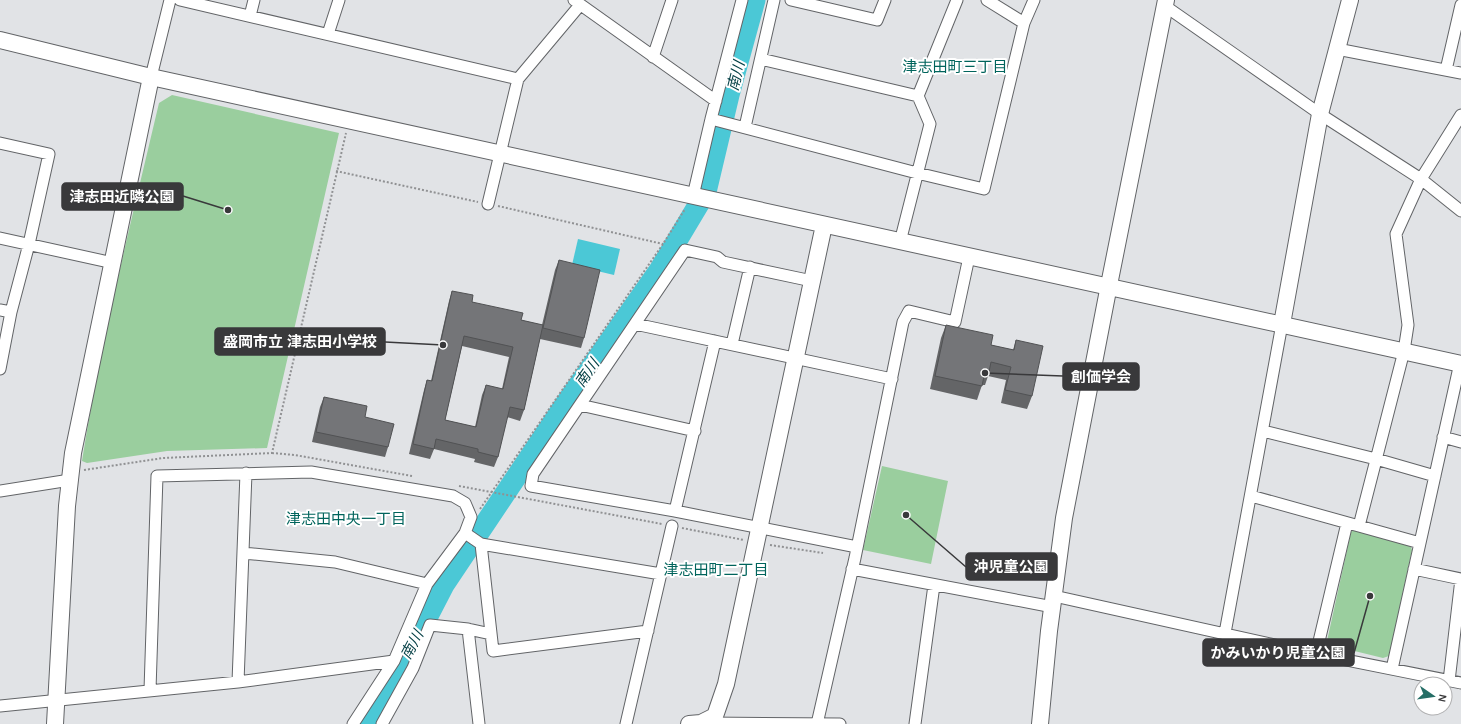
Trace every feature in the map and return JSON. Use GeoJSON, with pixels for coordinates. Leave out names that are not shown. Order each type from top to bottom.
{"type":"FeatureCollection","features":[{"type":"Feature","properties":{"kind":"street"},"geometry":{"type":"LineString","coordinates":[[55,724],[67,506],[73,453],[151,77],[170,0]]}},
{"type":"Feature","properties":{"kind":"street"},"geometry":{"type":"LineString","coordinates":[[180,0],[518,79]]}},
{"type":"Feature","properties":{"kind":"street"},"geometry":{"type":"LineString","coordinates":[[250,16],[254,0]]}},
{"type":"Feature","properties":{"kind":"street"},"geometry":{"type":"LineString","coordinates":[[328,34],[338,0]]}},
{"type":"Feature","properties":{"kind":"street"},"geometry":{"type":"LineString","coordinates":[[653,57],[672,0]]}},
{"type":"Feature","properties":{"kind":"street"},"geometry":{"type":"LineString","coordinates":[[693,196],[711,119],[742,0]]}},
{"type":"Feature","properties":{"kind":"street"},"geometry":{"type":"LineString","coordinates":[[745,127],[774,0]]}},
{"type":"Feature","properties":{"kind":"street"},"geometry":{"type":"LineString","coordinates":[[791,0],[877,20],[885,0]]}},
{"type":"Feature","properties":{"kind":"street"},"geometry":{"type":"LineString","coordinates":[[900,242],[930,124],[918,96],[957,0]]}},
{"type":"Feature","properties":{"kind":"street"},"geometry":{"type":"LineString","coordinates":[[987,0],[1024,23]]}},
{"type":"Feature","properties":{"kind":"street"},"geometry":{"type":"LineString","coordinates":[[711,119],[984,189],[1024,23],[1034,0]]}},
{"type":"Feature","properties":{"kind":"street"},"geometry":{"type":"LineString","coordinates":[[1225,633],[1320,114],[1350,0]]}},
{"type":"Feature","properties":{"kind":"street"},"geometry":{"type":"LineString","coordinates":[[1040,724],[1053,601],[1064,518],[1162,2],[1320,114],[1421,179],[1461,211]]}},
{"type":"Feature","properties":{"kind":"street"},"geometry":{"type":"LineString","coordinates":[[488,204],[518,79],[577,3],[716,101]]}},
{"type":"Feature","properties":{"kind":"street"},"geometry":{"type":"LineString","coordinates":[[1446,70],[1461,5]]}},
{"type":"Feature","properties":{"kind":"street"},"geometry":{"type":"LineString","coordinates":[[0,40],[151,77],[900,242],[1404,350],[1460,364],[1392,669]]}},
{"type":"Feature","properties":{"kind":"street"},"geometry":{"type":"LineString","coordinates":[[1337,48],[1461,73]]}},
{"type":"Feature","properties":{"kind":"street"},"geometry":{"type":"LineString","coordinates":[[761,59],[918,96]]}},
{"type":"Feature","properties":{"kind":"street"},"geometry":{"type":"LineString","coordinates":[[1359,526],[1404,350],[1408,325],[1396,234],[1421,179],[1461,116]]}},
{"type":"Feature","properties":{"kind":"street"},"geometry":{"type":"LineString","coordinates":[[0,143],[49,154],[29,244],[5,311],[0,368]]}},
{"type":"Feature","properties":{"kind":"street"},"geometry":{"type":"LineString","coordinates":[[695,723],[715,716],[726,684],[824,225]]}},
{"type":"Feature","properties":{"kind":"street"},"geometry":{"type":"LineString","coordinates":[[0,238],[112,263]]}},
{"type":"Feature","properties":{"kind":"street"},"geometry":{"type":"LineString","coordinates":[[812,281],[723,262],[717,257],[685,250],[532,474],[531,486],[675,511],[757,535],[857,547]]}},
{"type":"Feature","properties":{"kind":"street"},"geometry":{"type":"LineString","coordinates":[[816,724],[857,547],[892,379],[896,349],[903,322],[909,311],[955,322],[969,257]]}},
{"type":"Feature","properties":{"kind":"street"},"geometry":{"type":"LineString","coordinates":[[732,344],[750,268]]}},
{"type":"Feature","properties":{"kind":"street"},"geometry":{"type":"LineString","coordinates":[[635,324],[892,379]]}},
{"type":"Feature","properties":{"kind":"street"},"geometry":{"type":"LineString","coordinates":[[675,511],[715,341]]}},
{"type":"Feature","properties":{"kind":"street"},"geometry":{"type":"LineString","coordinates":[[580,405],[694,431]]}},
{"type":"Feature","properties":{"kind":"street"},"geometry":{"type":"LineString","coordinates":[[1263,432],[1376,458],[1435,476]]}},
{"type":"Feature","properties":{"kind":"street"},"geometry":{"type":"LineString","coordinates":[[1443,437],[1461,442]]}},
{"type":"Feature","properties":{"kind":"street"},"geometry":{"type":"LineString","coordinates":[[150,690],[157,476],[311,472],[453,496],[465,502],[471,517],[466,534],[427,584],[394,661],[353,724]]}},
{"type":"Feature","properties":{"kind":"street"},"geometry":{"type":"LineString","coordinates":[[238,682],[246,473]]}},
{"type":"Feature","properties":{"kind":"street"},"geometry":{"type":"LineString","coordinates":[[0,490],[71,476]]}},
{"type":"Feature","properties":{"kind":"street"},"geometry":{"type":"LineString","coordinates":[[1251,496],[1420,543]]}},
{"type":"Feature","properties":{"kind":"street"},"geometry":{"type":"LineString","coordinates":[[1316,654],[1347,523]]}},
{"type":"Feature","properties":{"kind":"street"},"geometry":{"type":"LineString","coordinates":[[626,724],[672,526]]}},
{"type":"Feature","properties":{"kind":"street"},"geometry":{"type":"LineString","coordinates":[[466,534],[480,543],[661,574]]}},
{"type":"Feature","properties":{"kind":"street"},"geometry":{"type":"LineString","coordinates":[[480,543],[493,651],[648,631]]}},
{"type":"Feature","properties":{"kind":"street"},"geometry":{"type":"LineString","coordinates":[[243,553],[335,562],[427,584]]}},
{"type":"Feature","properties":{"kind":"street"},"geometry":{"type":"LineString","coordinates":[[852,569],[934,585],[1053,601],[1225,633],[1316,654],[1425,676]]}},
{"type":"Feature","properties":{"kind":"street"},"geometry":{"type":"LineString","coordinates":[[1414,569],[1461,579],[1450,676]]}},
{"type":"Feature","properties":{"kind":"street"},"geometry":{"type":"LineString","coordinates":[[915,724],[934,585]]}},
{"type":"Feature","properties":{"kind":"street"},"geometry":{"type":"LineString","coordinates":[[382,724],[413,668],[430,625],[468,629],[490,634]]}},
{"type":"Feature","properties":{"kind":"street"},"geometry":{"type":"LineString","coordinates":[[468,629],[479,724]]}},
{"type":"Feature","properties":{"kind":"street"},"geometry":{"type":"LineString","coordinates":[[0,706],[238,682],[394,661]]}},
{"type":"Feature","properties":{"kind":"street"},"geometry":{"type":"LineString","coordinates":[[695,723],[840,724]]}},
{"type":"Feature","properties":{"kind":"path"},"geometry":{"type":"LineString","coordinates":[[272,453],[349,120]]}},
{"type":"Feature","properties":{"kind":"path"},"geometry":{"type":"LineString","coordinates":[[471,517],[476,515],[492,492],[663,244],[693,196]]}},
{"type":"Feature","properties":{"kind":"path"},"geometry":{"type":"LineString","coordinates":[[71,476],[164,458],[272,453],[295,455],[417,477]]}},
{"type":"Feature","properties":{"kind":"path"},"geometry":{"type":"LineString","coordinates":[[454,485],[672,526],[757,535]]}},
{"type":"Feature","properties":{"kind":"green space"},"geometry":{"type":"Polygon","coordinates":[[[172,95],[339,133],[267,448],[167,451],[87,463],[82,461],[107,326],[127,237],[159,103],[172,95]]]}},
{"type":"Feature","properties":{"kind":"green space"},"geometry":{"type":"Polygon","coordinates":[[[882,466],[948,481],[931,564],[863,550],[882,466]]]}},
{"type":"Feature","properties":{"kind":"green space"},"geometry":{"type":"Polygon","coordinates":[[[1354,529],[1410,544],[1412,550],[1389,656],[1383,658],[1330,645],[1327,641],[1351,532],[1354,529]]]}},
{"type":"Feature","properties":{"kind":"water"},"geometry":{"type":"Polygon","coordinates":[[[578,239],[620,249],[614,275],[572,265],[578,239]]]}},
{"type":"Feature","properties":{"kind":"building"},"geometry":{"type":"Polygon","coordinates":[[[559,260],[600,270],[584,338],[543,328],[559,260]]]}},
{"type":"Feature","properties":{"kind":"building"},"geometry":{"type":"Polygon","coordinates":[[[452,291],[473,295],[472,302],[523,313],[521,320],[543,325],[524,410],[510,407],[498,457],[478,452],[478,449],[436,439],[434,449],[413,444],[427,380],[432,381],[452,291]],[[464,336],[445,420],[476,427],[486,385],[503,389],[513,347],[464,336]]]}},
{"type":"Feature","properties":{"kind":"building"},"geometry":{"type":"Polygon","coordinates":[[[946,325],[993,335],[991,345],[1014,350],[1016,340],[1043,346],[1032,396],[1005,390],[1011,367],[991,362],[989,372],[985,371],[982,386],[935,376],[946,325]]]}},
{"type":"Feature","properties":{"kind":"building"},"geometry":{"type":"Polygon","coordinates":[[[324,397],[367,406],[365,417],[394,424],[388,447],[316,432],[324,397]]]}},
{"type":"Feature","properties":{"kind":"waterway","name":"南川"},"geometry":{"type":"LineString","coordinates":[[369,724],[395,680],[444,585],[563,407],[660,269],[706,192],[729,95],[755,0]]}},
{"type":"Feature","properties":{"kind":"place","name":"津志田近隣公園"},"geometry":{"type":"Point","coordinates":[228,210]}},
{"type":"Feature","properties":{"kind":"place","name":"盛岡市立 津志田小学校"},"geometry":{"type":"Point","coordinates":[443,345]}},
{"type":"Feature","properties":{"kind":"place","name":"創価学会"},"geometry":{"type":"Point","coordinates":[985,373]}},
{"type":"Feature","properties":{"kind":"place","name":"沖児童公園"},"geometry":{"type":"Point","coordinates":[906,515]}},
{"type":"Feature","properties":{"kind":"place","name":"かみいかり児童公園"},"geometry":{"type":"Point","coordinates":[1370,596]}},
{"type":"Feature","properties":{"kind":"district","name":"津志田町三丁目"},"geometry":{"type":"Point","coordinates":[955,67]}},
{"type":"Feature","properties":{"kind":"district","name":"津志田中央一丁目"},"geometry":{"type":"Point","coordinates":[346,519]}},
{"type":"Feature","properties":{"kind":"district","name":"津志田町二丁目"},"geometry":{"type":"Point","coordinates":[716,570]}}]}
